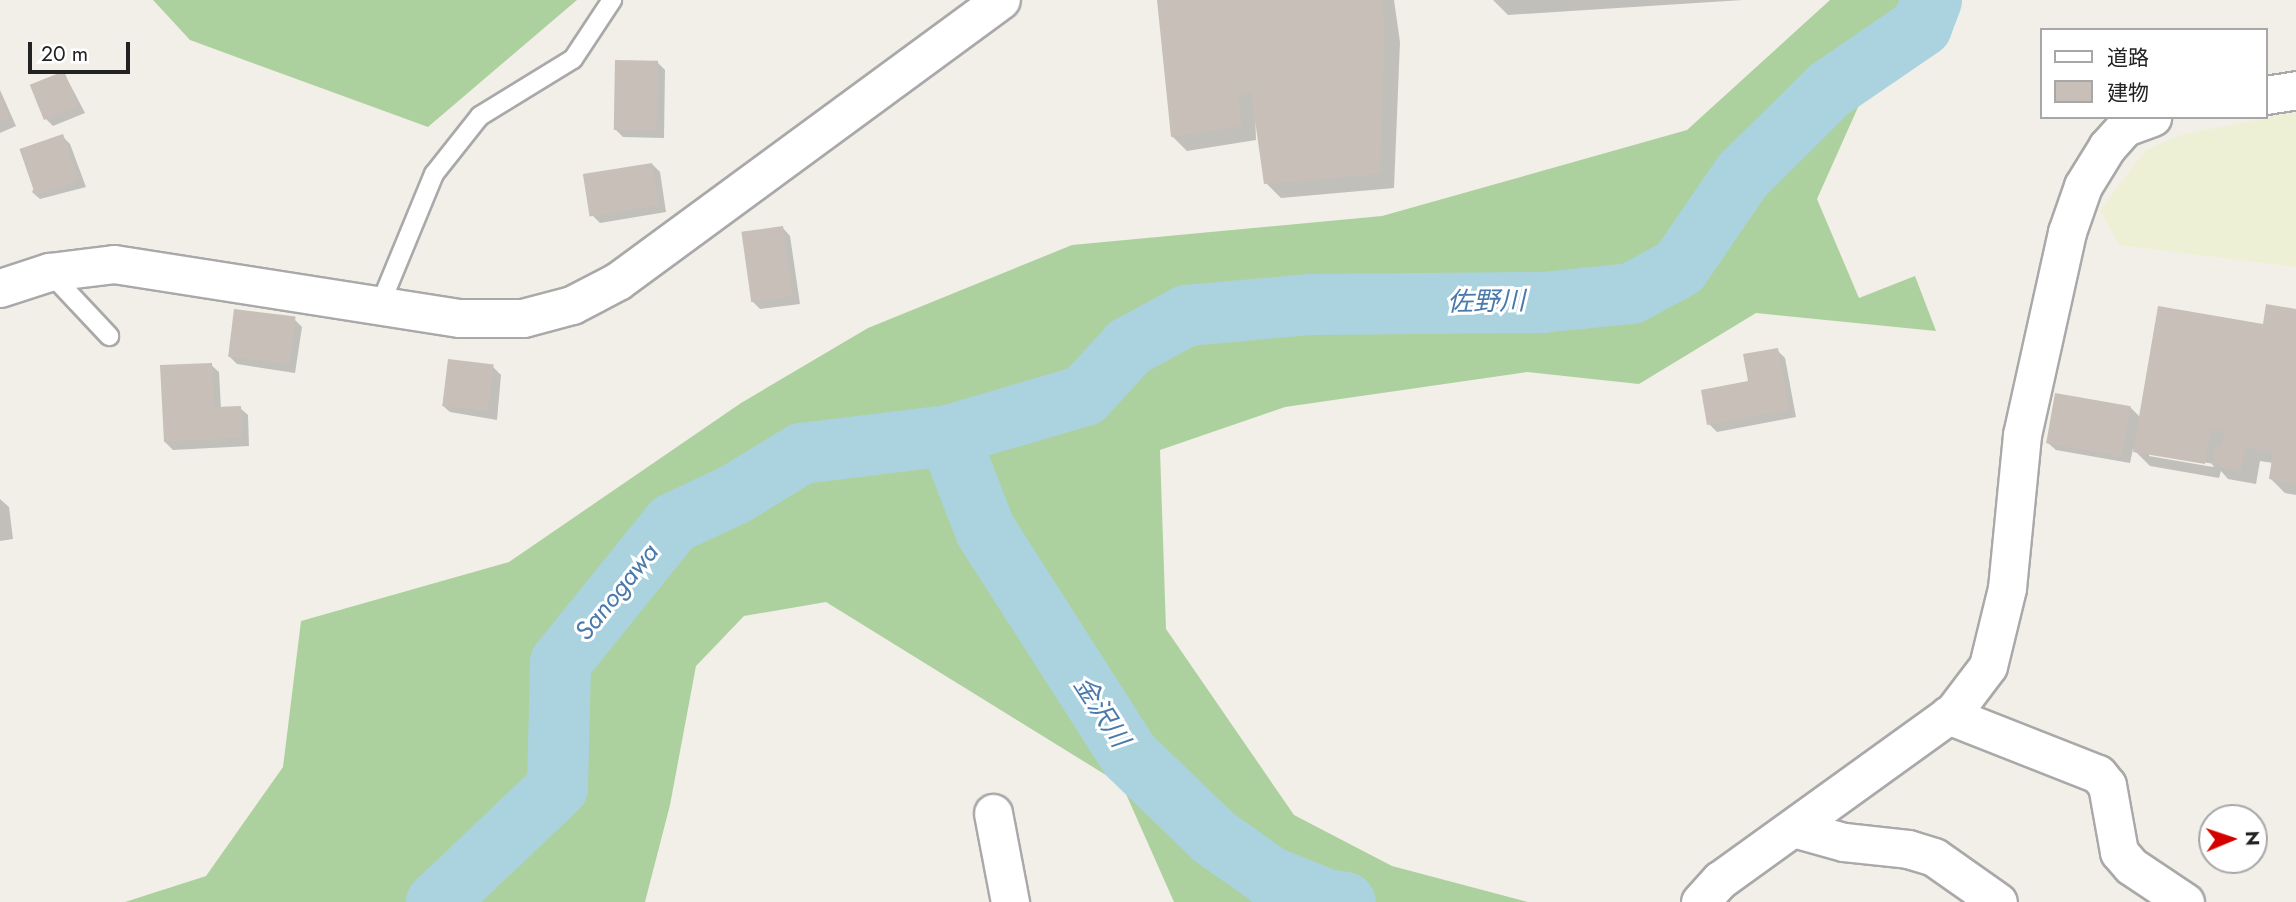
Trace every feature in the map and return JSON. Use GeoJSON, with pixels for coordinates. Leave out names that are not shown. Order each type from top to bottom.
{"type":"FeatureCollection","features":[{"type":"Feature","properties":{"kind":"street"},"geometry":{"type":"LineString","coordinates":[[0,288],[49,272],[114,264],[459,318],[523,318],[572,305],[618,281],[1001,0]]}},
{"type":"Feature","properties":{"kind":"street"},"geometry":{"type":"LineString","coordinates":[[2268,95],[2296,90]]}},
{"type":"Feature","properties":{"kind":"street"},"geometry":{"type":"LineString","coordinates":[[1700,902],[1720,880],[1948,715],[1988,666],[1998,631],[2022,435],[2079,197],[2107,147],[2125,127],[2147,119]]}},
{"type":"Feature","properties":{"kind":"street"},"geometry":{"type":"LineString","coordinates":[[1948,715],[2098,774],[2106,785],[2119,852],[2131,866],[2185,902]]}},
{"type":"Feature","properties":{"kind":"street"},"geometry":{"type":"LineString","coordinates":[[993,813],[1010,902]]}},
{"type":"Feature","properties":{"kind":"street"},"geometry":{"type":"LineString","coordinates":[[1793,828],[1844,842],[1908,849],[1934,857],[1998,902]]}},
{"type":"Feature","properties":{"kind":"lane"},"geometry":{"type":"LineString","coordinates":[[380,305],[434,174],[480,116],[573,59],[612,0]]}},
{"type":"Feature","properties":{"kind":"lane"},"geometry":{"type":"LineString","coordinates":[[49,272],[108,336]]}},
{"type":"Feature","properties":{"kind":"green space"},"geometry":{"type":"Polygon","coordinates":[[[153,0],[577,0],[428,127],[190,40],[153,0]]]}},
{"type":"Feature","properties":{"kind":"green space"},"geometry":{"type":"Polygon","coordinates":[[[1830,0],[1906,0],[1817,199],[1859,298],[1915,276],[1936,331],[1756,313],[1639,384],[1527,372],[1285,407],[1160,450],[1166,629],[1294,815],[1392,866],[1528,902],[1174,902],[1122,785],[826,602],[744,616],[696,666],[670,805],[645,902],[125,902],[206,876],[283,767],[301,621],[509,562],[741,403],[868,328],[1072,245],[1382,216],[1687,130],[1830,0]]]}},
{"type":"Feature","properties":{"kind":"green space"},"geometry":{"type":"Polygon","coordinates":[[[2296,112],[2296,267],[2119,245],[2100,210],[2145,151],[2180,135],[2296,112]]]}},
{"type":"Feature","properties":{"kind":"building"},"geometry":{"type":"Polygon","coordinates":[[[1157,0],[1382,0],[1385,26],[1380,174],[1264,184],[1251,92],[1238,95],[1242,126],[1171,137],[1157,0]]]}},
{"type":"Feature","properties":{"kind":"building"},"geometry":{"type":"Polygon","coordinates":[[[615,60],[658,61],[657,131],[614,130],[615,60]]]}},
{"type":"Feature","properties":{"kind":"building"},"geometry":{"type":"Polygon","coordinates":[[[64,71],[78,106],[44,120],[30,85],[64,71]]]}},
{"type":"Feature","properties":{"kind":"building"},"geometry":{"type":"Polygon","coordinates":[[[0,94],[10,118],[0,122],[0,94]]]}},
{"type":"Feature","properties":{"kind":"building"},"geometry":{"type":"Polygon","coordinates":[[[63,134],[79,180],[35,195],[20,149],[63,134]]]}},
{"type":"Feature","properties":{"kind":"building"},"geometry":{"type":"Polygon","coordinates":[[[652,163],[659,205],[590,216],[583,174],[652,163]]]}},
{"type":"Feature","properties":{"kind":"building"},"geometry":{"type":"Polygon","coordinates":[[[783,226],[793,296],[751,302],[741,232],[783,226]]]}},
{"type":"Feature","properties":{"kind":"building"},"geometry":{"type":"Polygon","coordinates":[[[2266,304],[2296,309],[2296,484],[2269,479],[2273,452],[2246,447],[2241,470],[2212,465],[2215,446],[2222,447],[2224,432],[2211,430],[2205,464],[2133,452],[2158,306],[2263,324],[2266,304]]]}},
{"type":"Feature","properties":{"kind":"building"},"geometry":{"type":"Polygon","coordinates":[[[234,309],[296,317],[290,364],[228,357],[234,309]]]}},
{"type":"Feature","properties":{"kind":"building"},"geometry":{"type":"Polygon","coordinates":[[[1778,348],[1789,410],[1707,425],[1701,390],[1748,381],[1743,354],[1778,348]]]}},
{"type":"Feature","properties":{"kind":"building"},"geometry":{"type":"Polygon","coordinates":[[[448,359],[494,365],[488,411],[442,406],[448,359]]]}},
{"type":"Feature","properties":{"kind":"building"},"geometry":{"type":"Polygon","coordinates":[[[212,363],[214,407],[241,406],[242,438],[164,442],[160,365],[212,363]]]}},
{"type":"Feature","properties":{"kind":"building"},"geometry":{"type":"Polygon","coordinates":[[[2055,393],[2131,406],[2122,457],[2046,443],[2055,393]]]}},
{"type":"Feature","properties":{"kind":"waterway","name":"佐野川"},"geometry":{"type":"LineString","coordinates":[[436,902],[557,787],[560,662],[672,523],[734,494],[801,453],[948,435],[1084,395],[1129,346],[1186,315],[1310,304],[1542,302],[1631,293],[1679,267],[1742,175],[1829,89],[1921,26],[1931,0]]}},
{"type":"Feature","properties":{"kind":"waterway","name":"金沢川"},"geometry":{"type":"LineString","coordinates":[[948,435],[985,530],[1129,755],[1214,837],[1269,876],[1326,899],[1345,902]]}},
{"type":"Feature","properties":{"kind":"water label","name":"Sanogawa"},"geometry":{"type":"Point","coordinates":[617,592]}}]}
